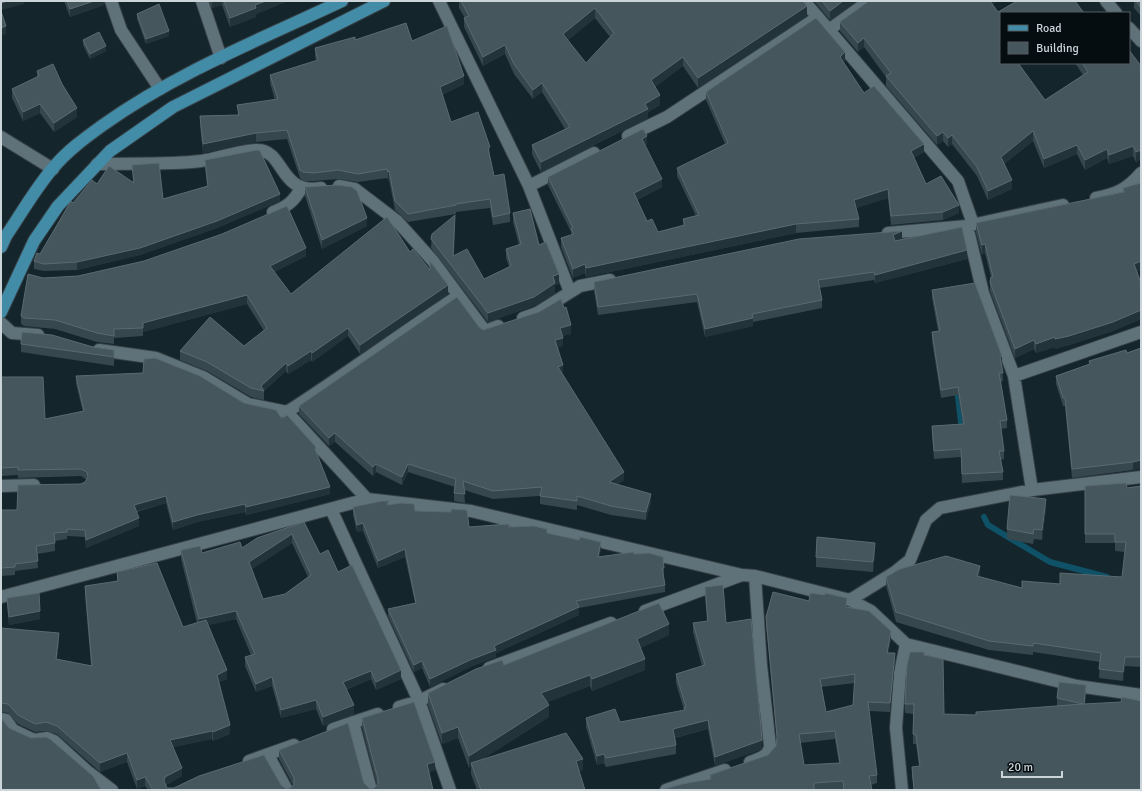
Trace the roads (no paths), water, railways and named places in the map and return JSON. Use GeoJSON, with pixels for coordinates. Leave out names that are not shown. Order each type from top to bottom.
{"type":"FeatureCollection","features":[{"type":"Feature","properties":{"kind":"main road"},"geometry":{"type":"LineString","coordinates":[[1,247],[6,236],[52,168],[77,145],[120,113],[160,89],[221,58],[342,1]]}},
{"type":"Feature","properties":{"kind":"main road"},"geometry":{"type":"LineString","coordinates":[[1,312],[34,241],[58,206],[110,151],[174,107],[384,1]]}},
{"type":"Feature","properties":{"kind":"street"},"geometry":{"type":"LineString","coordinates":[[111,1],[121,30],[160,89]]}},
{"type":"Feature","properties":{"kind":"street"},"geometry":{"type":"LineString","coordinates":[[202,1],[221,58]]}},
{"type":"Feature","properties":{"kind":"street"},"geometry":{"type":"LineString","coordinates":[[440,1],[529,186],[570,292]]}},
{"type":"Feature","properties":{"kind":"street"},"geometry":{"type":"LineString","coordinates":[[804,1],[830,29],[958,181],[970,225],[983,293],[1014,376],[1032,490]]}},
{"type":"Feature","properties":{"kind":"street"},"geometry":{"type":"LineString","coordinates":[[830,29],[869,1]]}},
{"type":"Feature","properties":{"kind":"street"},"geometry":{"type":"LineString","coordinates":[[1106,1],[1115,12]]}},
{"type":"Feature","properties":{"kind":"street"},"geometry":{"type":"LineString","coordinates":[[619,141],[667,117],[818,17]]}},
{"type":"Feature","properties":{"kind":"street"},"geometry":{"type":"LineString","coordinates":[[1130,29],[1141,41]]}},
{"type":"Feature","properties":{"kind":"street"},"geometry":{"type":"LineString","coordinates":[[1,137],[52,168]]}},
{"type":"Feature","properties":{"kind":"street"},"geometry":{"type":"LineString","coordinates":[[529,186],[605,148]]}},
{"type":"Feature","properties":{"kind":"street"},"geometry":{"type":"LineString","coordinates":[[97,164],[200,161],[258,149],[269,154],[293,183],[301,188],[314,189],[337,186],[355,189],[397,221],[433,261],[485,331],[537,313],[580,286],[619,278]]}},
{"type":"Feature","properties":{"kind":"street"},"geometry":{"type":"LineString","coordinates":[[873,234],[970,225],[1081,201],[1119,192],[1129,187],[1141,173]]}},
{"type":"Feature","properties":{"kind":"street"},"geometry":{"type":"LineString","coordinates":[[260,218],[288,206],[296,199],[301,188]]}},
{"type":"Feature","properties":{"kind":"street"},"geometry":{"type":"LineString","coordinates":[[20,272],[31,275]]}},
{"type":"Feature","properties":{"kind":"street"},"geometry":{"type":"LineString","coordinates":[[287,412],[343,376],[408,329],[458,296]]}},
{"type":"Feature","properties":{"kind":"street"},"geometry":{"type":"LineString","coordinates":[[1,323],[12,332],[53,336]]}},
{"type":"Feature","properties":{"kind":"street"},"geometry":{"type":"LineString","coordinates":[[1014,376],[1141,332]]}},
{"type":"Feature","properties":{"kind":"street"},"geometry":{"type":"LineString","coordinates":[[88,347],[156,358],[203,377],[248,404],[287,412],[368,499]]}},
{"type":"Feature","properties":{"kind":"street"},"geometry":{"type":"LineString","coordinates":[[850,600],[895,572],[910,560],[926,520],[940,508],[1032,490],[1141,477]]}},
{"type":"Feature","properties":{"kind":"street"},"geometry":{"type":"LineString","coordinates":[[1,486],[49,485]]}},
{"type":"Feature","properties":{"kind":"street"},"geometry":{"type":"LineString","coordinates":[[1,597],[368,499],[472,511],[742,575],[755,576],[850,600],[871,611],[906,644],[1077,686],[1141,695]]}},
{"type":"Feature","properties":{"kind":"street"},"geometry":{"type":"LineString","coordinates":[[331,509],[419,701],[450,790]]}},
{"type":"Feature","properties":{"kind":"street"},"geometry":{"type":"LineString","coordinates":[[480,671],[742,575]]}},
{"type":"Feature","properties":{"kind":"street"},"geometry":{"type":"LineString","coordinates":[[666,790],[765,757],[769,753],[770,746],[760,666],[755,576]]}},
{"type":"Feature","properties":{"kind":"street"},"geometry":{"type":"LineString","coordinates":[[902,790],[896,728],[900,673],[906,644]]}},
{"type":"Feature","properties":{"kind":"street"},"geometry":{"type":"LineString","coordinates":[[325,733],[353,722],[419,701],[453,684]]}},
{"type":"Feature","properties":{"kind":"street"},"geometry":{"type":"LineString","coordinates":[[1,719],[6,720],[13,730],[34,740],[47,738],[54,741],[87,771],[112,790]]}},
{"type":"Feature","properties":{"kind":"street"},"geometry":{"type":"LineString","coordinates":[[353,722],[371,790]]}},
{"type":"Feature","properties":{"kind":"street"},"geometry":{"type":"LineString","coordinates":[[239,764],[268,755],[303,741]]}},
{"type":"Feature","properties":{"kind":"street"},"geometry":{"type":"LineString","coordinates":[[268,755],[288,790]]}},
{"type":"Feature","properties":{"kind":"waterway"},"geometry":{"type":"LineString","coordinates":[[957,388],[962,431]]}},
{"type":"Feature","properties":{"kind":"waterway"},"geometry":{"type":"LineString","coordinates":[[984,517],[988,525],[1050,562],[1107,577]]}}]}
